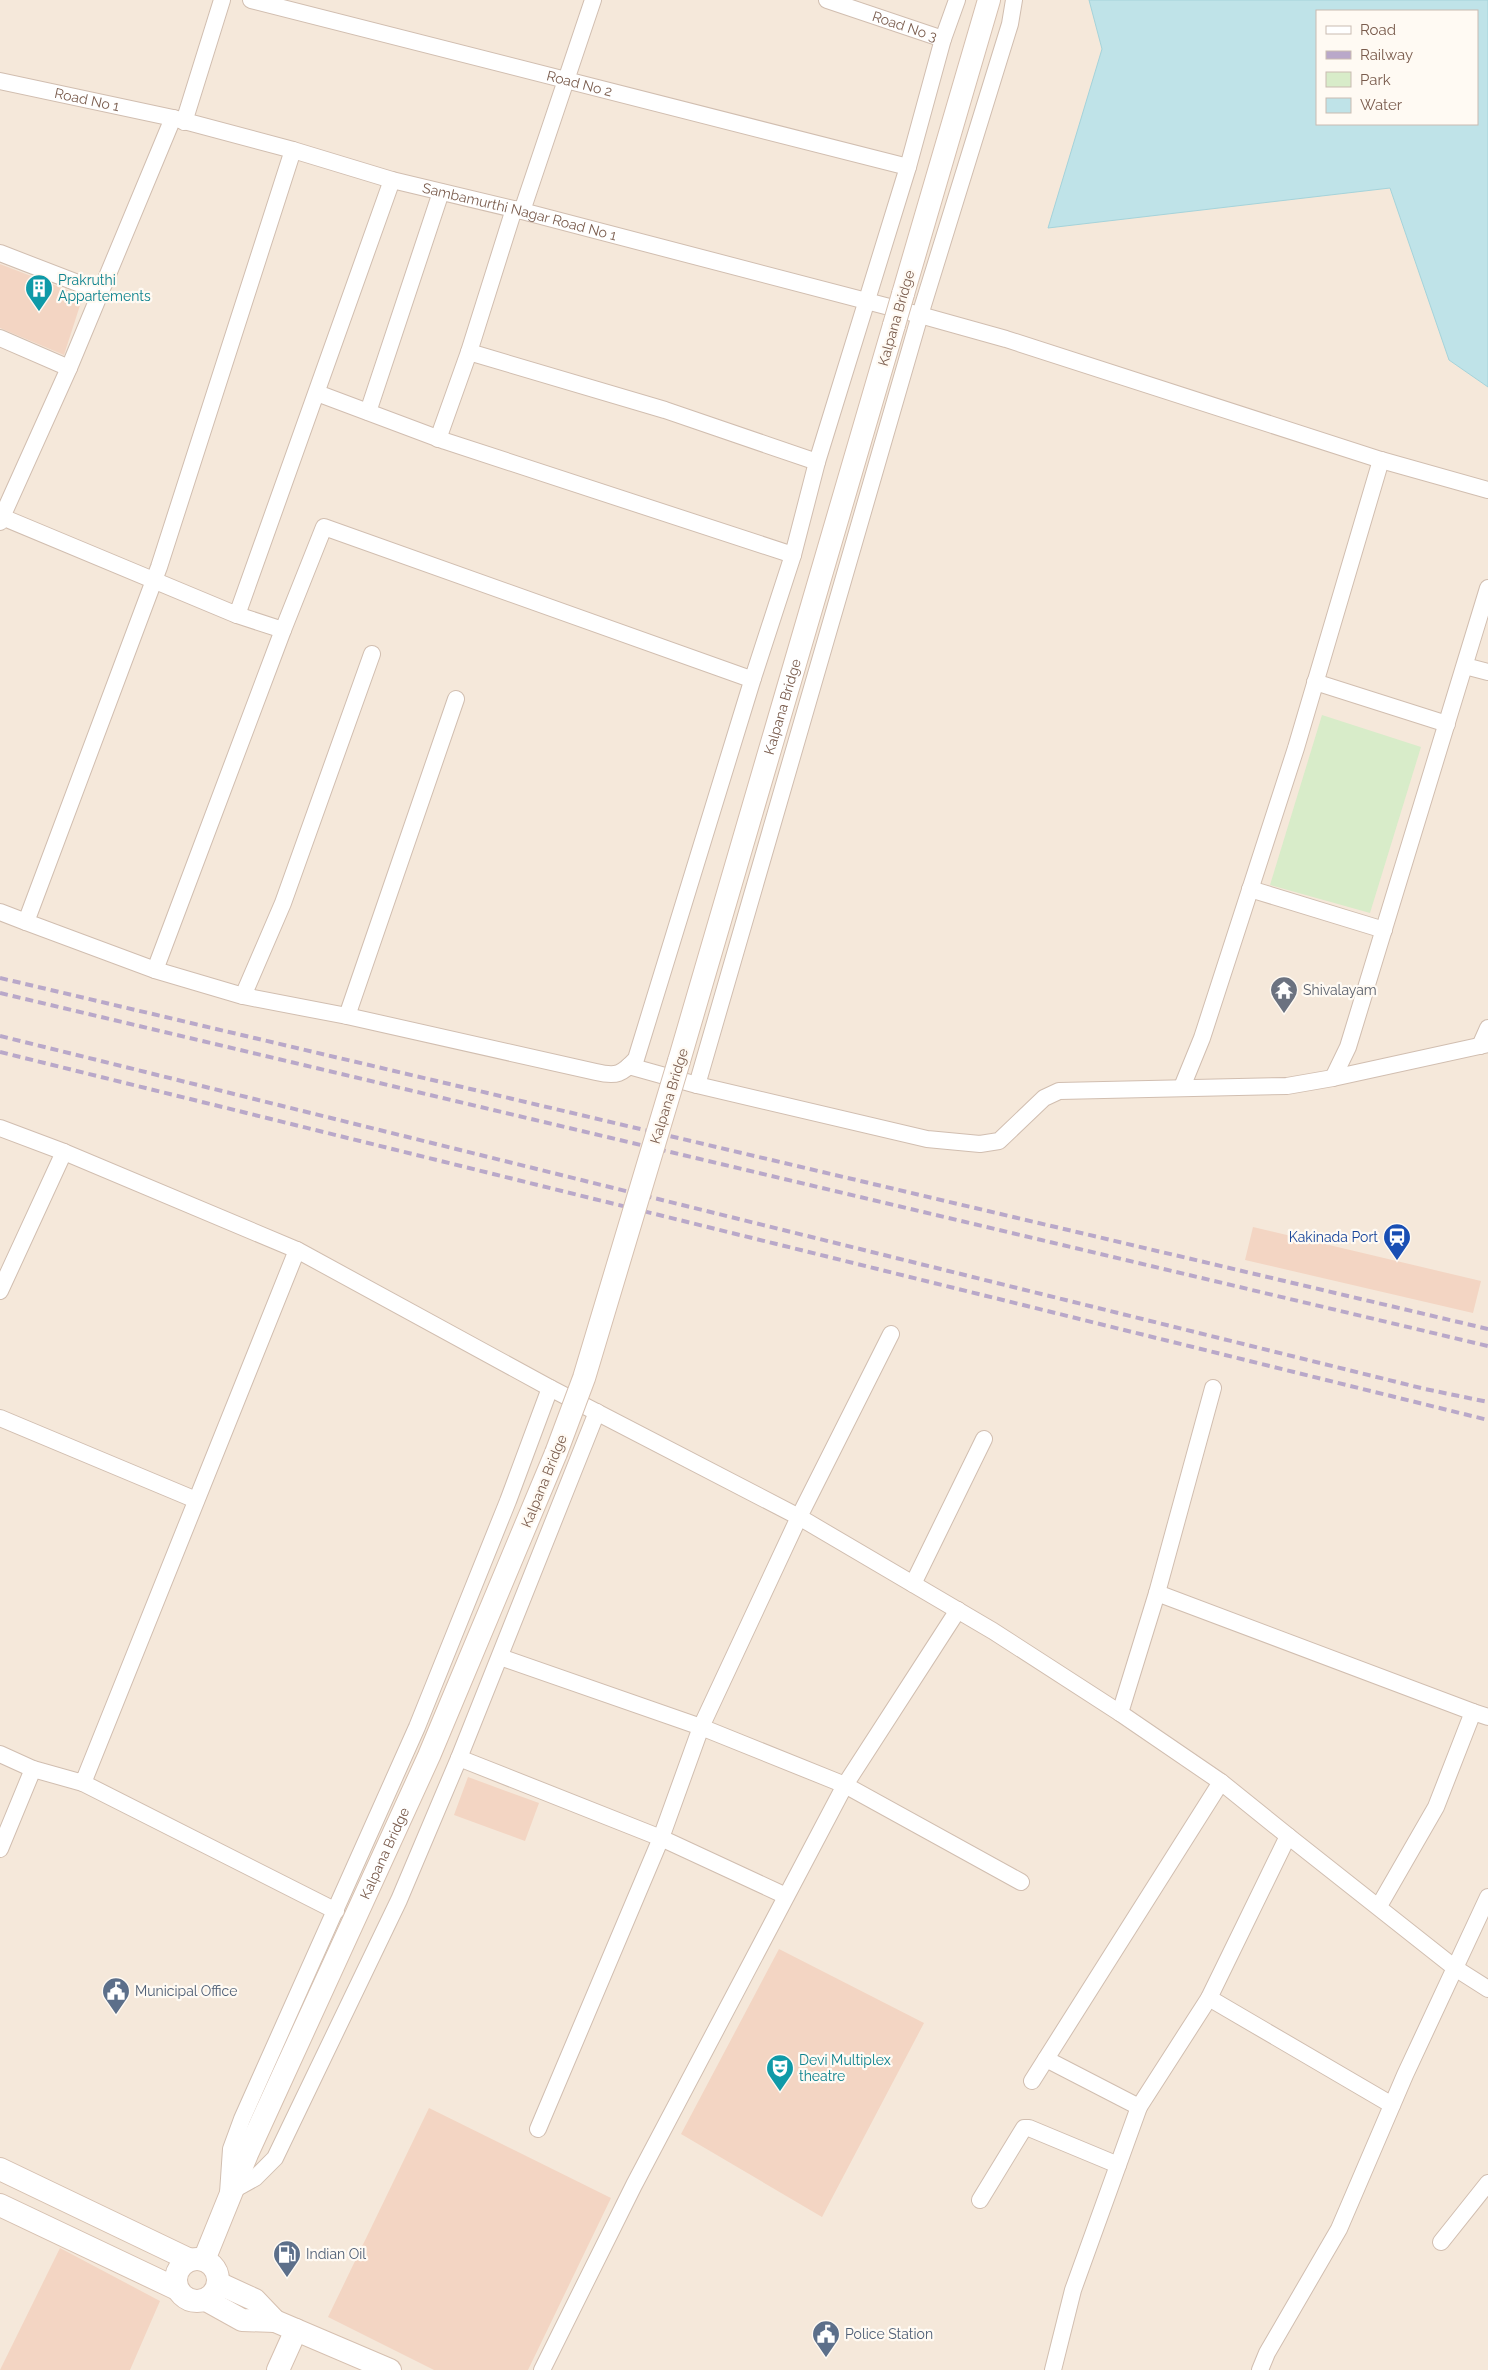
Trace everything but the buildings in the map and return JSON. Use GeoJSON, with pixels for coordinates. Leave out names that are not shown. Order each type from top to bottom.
{"type":"FeatureCollection","features":[{"type":"Feature","properties":{"kind":"main road","name":"Kalpana Bridge"},"geometry":{"type":"LineString","coordinates":[[197,2260],[232,2191],[247,2154],[429,1756],[556,1453],[584,1378],[679,1061],[989,0]]}},
{"type":"Feature","properties":{"kind":"main road"},"geometry":{"type":"LineString","coordinates":[[0,2169],[215,2269],[212,2291],[200,2302],[186,2299],[177,2289],[0,2205]]}},
{"type":"Feature","properties":{"kind":"main road"},"geometry":{"type":"LineString","coordinates":[[177,2289],[175,2277],[177,2271],[197,2260]]}},
{"type":"Feature","properties":{"kind":"main road"},"geometry":{"type":"LineString","coordinates":[[212,2291],[242,2320],[275,2321],[390,2370]]}},
{"type":"Feature","properties":{"kind":"main road"},"geometry":{"type":"LineString","coordinates":[[278,2370],[296,2330]]}},
{"type":"Feature","properties":{"kind":"street"},"geometry":{"type":"LineString","coordinates":[[222,0],[179,120],[1,519],[238,615],[283,630]]}},
{"type":"Feature","properties":{"kind":"street","name":"Road No 2"},"geometry":{"type":"LineString","coordinates":[[251,0],[908,167]]}},
{"type":"Feature","properties":{"kind":"street"},"geometry":{"type":"LineString","coordinates":[[438,439],[518,210],[568,80],[593,0]]}},
{"type":"Feature","properties":{"kind":"street","name":"Road No 3"},"geometry":{"type":"LineString","coordinates":[[827,0],[944,39],[957,0]]}},
{"type":"Feature","properties":{"kind":"street"},"geometry":{"type":"LineString","coordinates":[[697,1085],[920,316],[1010,24],[1014,0]]}},
{"type":"Feature","properties":{"kind":"street"},"geometry":{"type":"LineString","coordinates":[[0,912],[155,970],[242,996],[347,1016],[610,1075],[625,1072],[636,1059],[753,678],[793,555],[817,462],[908,167],[944,39]]}},
{"type":"Feature","properties":{"kind":"street","name":"Road No 1"},"geometry":{"type":"LineString","coordinates":[[0,81],[179,120]]}},
{"type":"Feature","properties":{"kind":"street","name":"Sambamurthi Nagar Road No 1"},"geometry":{"type":"LineString","coordinates":[[179,120],[293,150],[392,180],[518,210],[1006,339],[1381,460],[1488,490]]}},
{"type":"Feature","properties":{"kind":"street"},"geometry":{"type":"LineString","coordinates":[[26,922],[154,580],[293,150]]}},
{"type":"Feature","properties":{"kind":"street"},"geometry":{"type":"LineString","coordinates":[[238,615],[392,180]]}},
{"type":"Feature","properties":{"kind":"street"},"geometry":{"type":"LineString","coordinates":[[368,412],[441,192]]}},
{"type":"Feature","properties":{"kind":"street"},"geometry":{"type":"LineString","coordinates":[[0,253],[101,292]]}},
{"type":"Feature","properties":{"kind":"street"},"geometry":{"type":"LineString","coordinates":[[0,338],[69,368]]}},
{"type":"Feature","properties":{"kind":"street"},"geometry":{"type":"LineString","coordinates":[[469,352],[665,410],[817,462]]}},
{"type":"Feature","properties":{"kind":"street"},"geometry":{"type":"LineString","coordinates":[[317,393],[438,439],[793,555]]}},
{"type":"Feature","properties":{"kind":"street"},"geometry":{"type":"LineString","coordinates":[[1182,1087],[1202,1038],[1250,889],[1315,682],[1381,460]]}},
{"type":"Feature","properties":{"kind":"street"},"geometry":{"type":"LineString","coordinates":[[155,970],[283,630],[324,527],[511,595],[744,677],[753,678]]}},
{"type":"Feature","properties":{"kind":"street"},"geometry":{"type":"LineString","coordinates":[[1333,1078],[1348,1047],[1488,588]]}},
{"type":"Feature","properties":{"kind":"street"},"geometry":{"type":"LineString","coordinates":[[242,996],[283,903],[372,654]]}},
{"type":"Feature","properties":{"kind":"street"},"geometry":{"type":"LineString","coordinates":[[1465,666],[1488,672]]}},
{"type":"Feature","properties":{"kind":"street"},"geometry":{"type":"LineString","coordinates":[[1315,682],[1447,724]]}},
{"type":"Feature","properties":{"kind":"street"},"geometry":{"type":"LineString","coordinates":[[347,1016],[456,699]]}},
{"type":"Feature","properties":{"kind":"street"},"geometry":{"type":"LineString","coordinates":[[1250,889],[1384,930]]}},
{"type":"Feature","properties":{"kind":"street"},"geometry":{"type":"LineString","coordinates":[[629,1066],[697,1085],[926,1139],[980,1144],[999,1141],[1044,1098],[1059,1091],[1287,1086],[1333,1078],[1484,1045],[1488,1028]]}},
{"type":"Feature","properties":{"kind":"street"},"geometry":{"type":"LineString","coordinates":[[0,1128],[64,1152],[297,1250],[550,1388],[799,1517],[958,1610],[1120,1713],[1222,1782],[1455,1968],[1488,1989]]}},
{"type":"Feature","properties":{"kind":"street"},"geometry":{"type":"LineString","coordinates":[[0,1291],[64,1152]]}},
{"type":"Feature","properties":{"kind":"street"},"geometry":{"type":"LineString","coordinates":[[82,1783],[297,1250]]}},
{"type":"Feature","properties":{"kind":"street"},"geometry":{"type":"LineString","coordinates":[[538,2129],[660,1838],[701,1727],[799,1517],[891,1334]]}},
{"type":"Feature","properties":{"kind":"street"},"geometry":{"type":"LineString","coordinates":[[550,1388],[508,1501],[417,1727],[242,2119],[231,2149],[228,2193],[255,2178],[274,2158],[291,2127],[399,1900],[500,1657],[597,1412]]}},
{"type":"Feature","properties":{"kind":"street"},"geometry":{"type":"LineString","coordinates":[[1120,1713],[1157,1593],[1213,1388]]}},
{"type":"Feature","properties":{"kind":"street"},"geometry":{"type":"LineString","coordinates":[[0,1418],[196,1500]]}},
{"type":"Feature","properties":{"kind":"street"},"geometry":{"type":"LineString","coordinates":[[913,1584],[984,1439]]}},
{"type":"Feature","properties":{"kind":"street"},"geometry":{"type":"LineString","coordinates":[[1157,1593],[1480,1714],[1436,1806],[1378,1906]]}},
{"type":"Feature","properties":{"kind":"street"},"geometry":{"type":"LineString","coordinates":[[542,2370],[634,2186],[845,1785],[958,1610]]}},
{"type":"Feature","properties":{"kind":"street"},"geometry":{"type":"LineString","coordinates":[[500,1657],[701,1727],[845,1785],[1021,1882]]}},
{"type":"Feature","properties":{"kind":"street"},"geometry":{"type":"LineString","coordinates":[[0,1754],[33,1769],[82,1783],[336,1911]]}},
{"type":"Feature","properties":{"kind":"street"},"geometry":{"type":"LineString","coordinates":[[459,1758],[660,1838],[786,1896]]}},
{"type":"Feature","properties":{"kind":"street"},"geometry":{"type":"LineString","coordinates":[[0,1849],[33,1769]]}},
{"type":"Feature","properties":{"kind":"street"},"geometry":{"type":"LineString","coordinates":[[1032,2081],[1222,1782]]}},
{"type":"Feature","properties":{"kind":"street"},"geometry":{"type":"LineString","coordinates":[[1053,2370],[1073,2290],[1139,2107],[1209,1998],[1288,1836]]}},
{"type":"Feature","properties":{"kind":"street"},"geometry":{"type":"LineString","coordinates":[[1260,2370],[1267,2353],[1339,2229],[1392,2105],[1488,1897]]}},
{"type":"Feature","properties":{"kind":"street"},"geometry":{"type":"LineString","coordinates":[[1209,1998],[1392,2105]]}},
{"type":"Feature","properties":{"kind":"street"},"geometry":{"type":"LineString","coordinates":[[1046,2060],[1139,2107]]}},
{"type":"Feature","properties":{"kind":"street"},"geometry":{"type":"LineString","coordinates":[[980,2200],[1024,2128],[1118,2165]]}},
{"type":"Feature","properties":{"kind":"street"},"geometry":{"type":"LineString","coordinates":[[1441,2242],[1488,2183]]}},
{"type":"Feature","properties":{"kind":"shaded area"},"geometry":{"type":"Polygon","coordinates":[[[0,0],[1488,0],[1488,2370],[0,2370],[0,0]]]}},
{"type":"Feature","properties":{"kind":"green space"},"geometry":{"type":"Polygon","coordinates":[[[1322,715],[1421,747],[1370,913],[1270,885],[1322,715]]]}},
{"type":"Feature","properties":{"kind":"water"},"geometry":{"type":"Polygon","coordinates":[[[1089,0],[1488,0],[1488,387],[1449,360],[1390,188],[1048,228],[1102,49],[1089,0]]]}},
{"type":"Feature","properties":{"kind":"railway"},"geometry":{"type":"LineString","coordinates":[[0,978],[1488,1329]]}},
{"type":"Feature","properties":{"kind":"railway"},"geometry":{"type":"LineString","coordinates":[[0,993],[1488,1346]]}},
{"type":"Feature","properties":{"kind":"railway"},"geometry":{"type":"LineString","coordinates":[[0,1036],[1425,1389],[1488,1402]]}},
{"type":"Feature","properties":{"kind":"railway"},"geometry":{"type":"LineString","coordinates":[[0,1052],[1488,1420]]}},
{"type":"Feature","properties":{"kind":"place","name":"Prakruthi Appartements"},"geometry":{"type":"Point","coordinates":[39,312]}},
{"type":"Feature","properties":{"kind":"place","name":"Shivalayam"},"geometry":{"type":"Point","coordinates":[1284,1014]}},
{"type":"Feature","properties":{"kind":"place","name":"Kakinada Port"},"geometry":{"type":"Point","coordinates":[1397,1261]}},
{"type":"Feature","properties":{"kind":"place","name":"Municipal Office"},"geometry":{"type":"Point","coordinates":[116,2015]}},
{"type":"Feature","properties":{"kind":"place","name":"Devi Multiplex theatre"},"geometry":{"type":"Point","coordinates":[780,2092]}},
{"type":"Feature","properties":{"kind":"place","name":"Indian Oil"},"geometry":{"type":"Point","coordinates":[287,2278]}},
{"type":"Feature","properties":{"kind":"place","name":"Police Station"},"geometry":{"type":"Point","coordinates":[826,2358]}}]}
